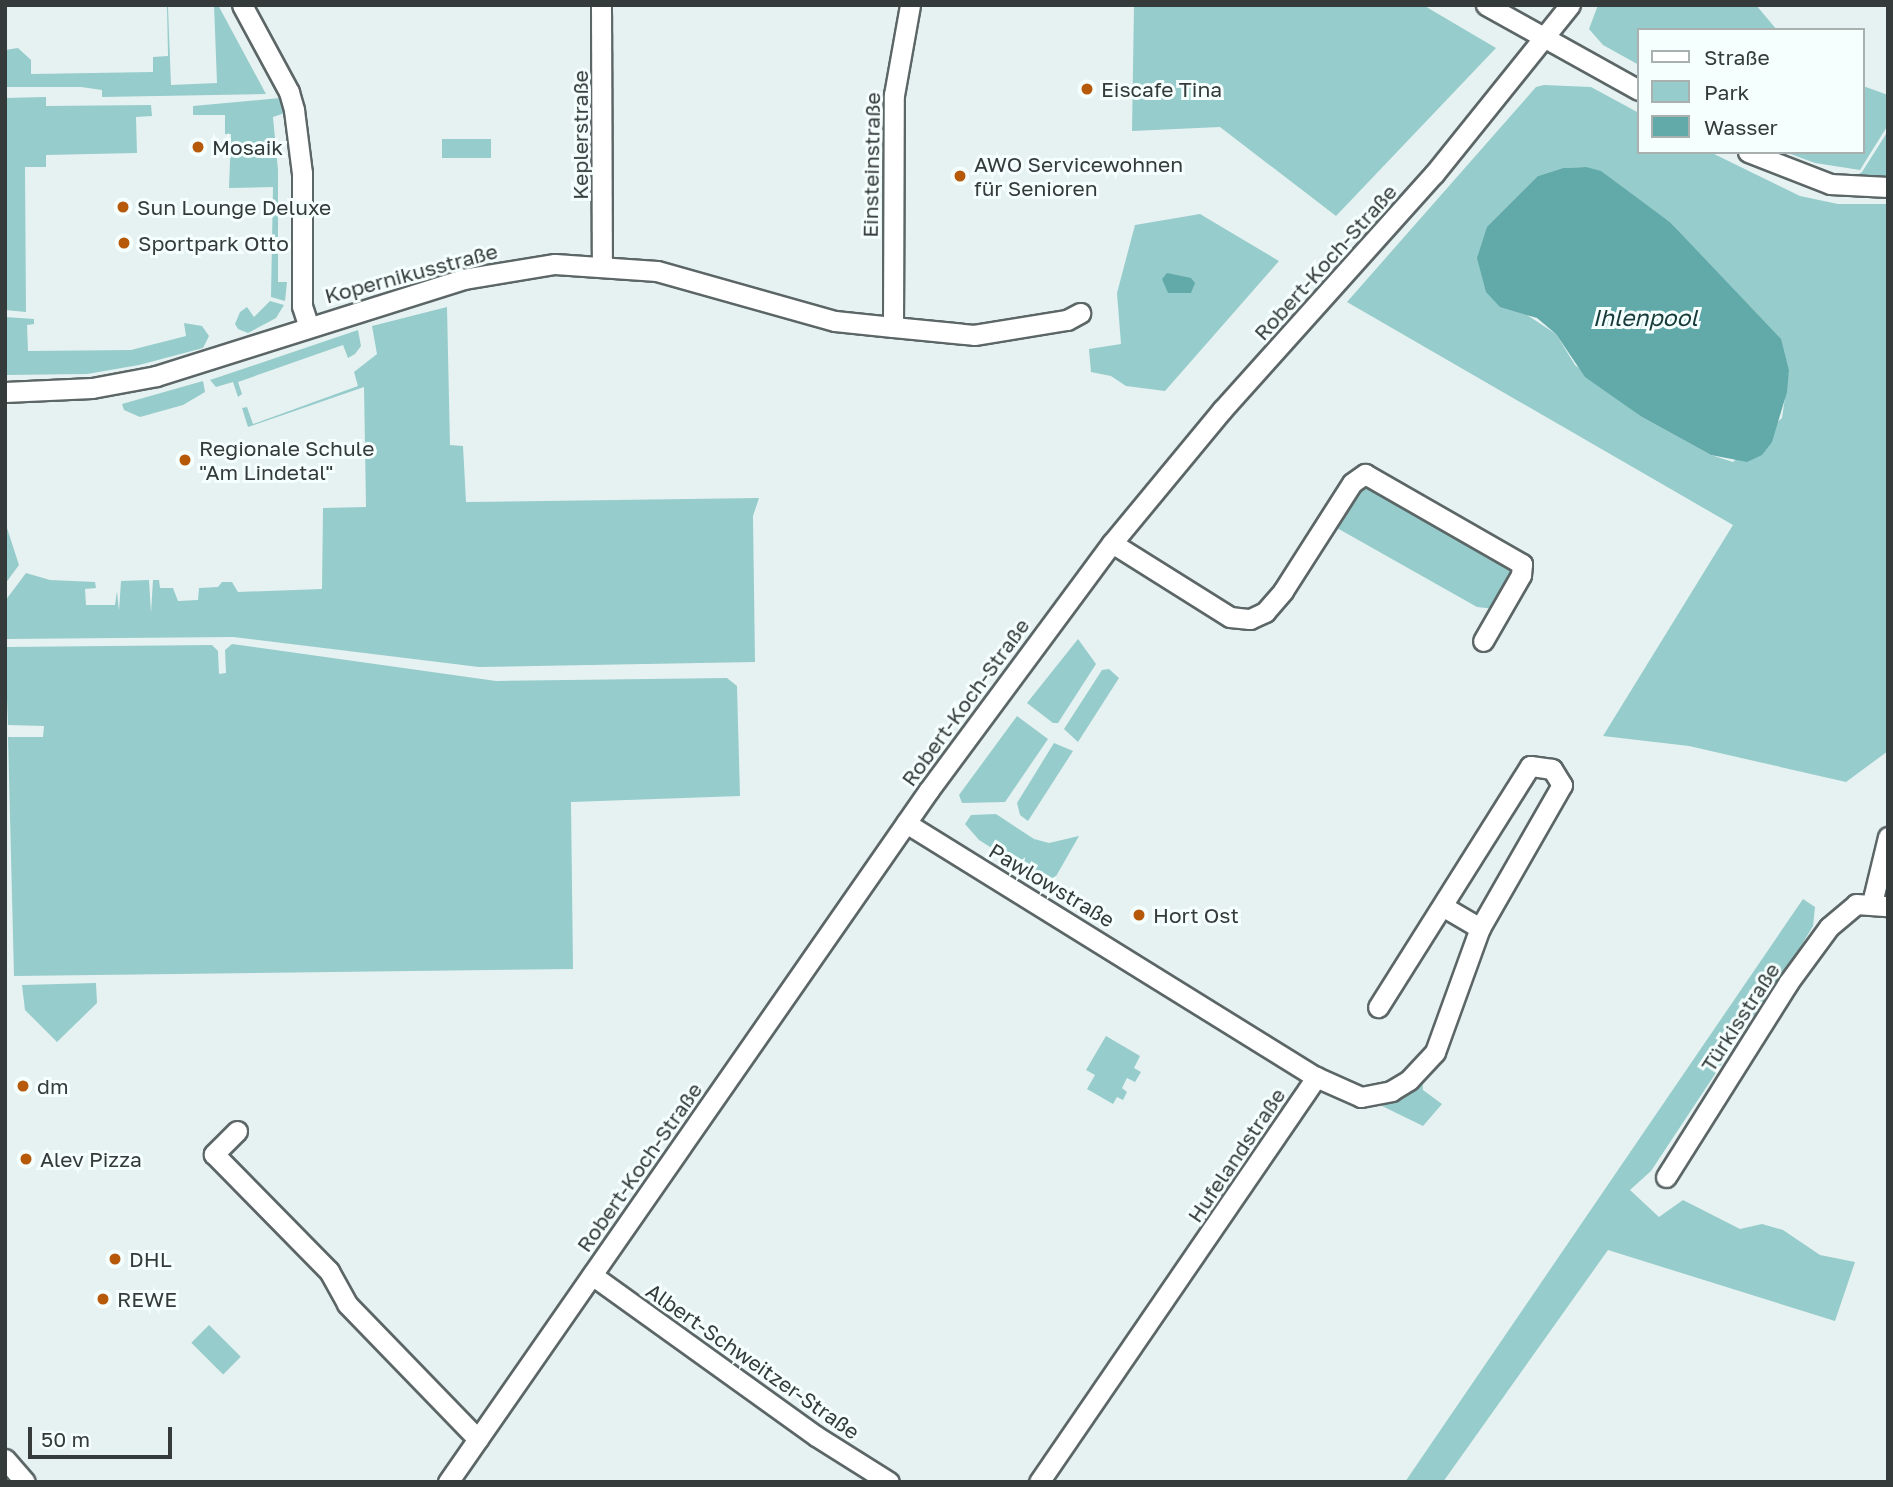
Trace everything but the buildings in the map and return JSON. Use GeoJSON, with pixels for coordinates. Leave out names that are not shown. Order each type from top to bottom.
{"type":"FeatureCollection","features":[{"type":"Feature","properties":{"kind":"street"},"geometry":{"type":"LineString","coordinates":[[242,5],[289,92],[294,110],[302,173],[302,306],[308,325]]}},
{"type":"Feature","properties":{"kind":"street","name":"Keplerstraße"},"geometry":{"type":"LineString","coordinates":[[601,5],[602,264]]}},
{"type":"Feature","properties":{"kind":"street","name":"Einsteinstraße"},"geometry":{"type":"LineString","coordinates":[[893,327],[894,95],[910,5]]}},
{"type":"Feature","properties":{"kind":"street"},"geometry":{"type":"LineString","coordinates":[[1486,5],[1638,89]]}},
{"type":"Feature","properties":{"kind":"street","name":"Robert-Koch-Straße"},"geometry":{"type":"LineString","coordinates":[[448,1482],[906,823],[1112,543],[1222,410],[1434,174],[1570,5]]}},
{"type":"Feature","properties":{"kind":"street"},"geometry":{"type":"LineString","coordinates":[[1753,154],[1830,184],[1888,187]]}},
{"type":"Feature","properties":{"kind":"street","name":"Kopernikusstraße"},"geometry":{"type":"LineString","coordinates":[[5,392],[92,388],[156,376],[308,325],[488,272],[602,264],[657,271],[835,321],[974,335],[1067,320],[1080,313]]}},
{"type":"Feature","properties":{"kind":"street"},"geometry":{"type":"LineString","coordinates":[[1112,543],[1240,620],[1265,612],[1352,483],[1365,474],[1509,554],[1522,564],[1521,575],[1483,641]]}},
{"type":"Feature","properties":{"kind":"street"},"geometry":{"type":"LineString","coordinates":[[1316,1077],[1362,1097],[1391,1091],[1423,1068],[1445,1032],[1480,928],[1562,785],[1552,769],[1530,766],[1378,1007]]}},
{"type":"Feature","properties":{"kind":"street","name":"Pawlowstraße"},"geometry":{"type":"LineString","coordinates":[[906,823],[1316,1077]]}},
{"type":"Feature","properties":{"kind":"street"},"geometry":{"type":"LineString","coordinates":[[1880,904],[1888,837]]}},
{"type":"Feature","properties":{"kind":"street","name":"Türkisstraße"},"geometry":{"type":"LineString","coordinates":[[1666,1177],[1788,983],[1829,927],[1856,904],[1880,904]]}},
{"type":"Feature","properties":{"kind":"street"},"geometry":{"type":"LineString","coordinates":[[1444,906],[1480,928]]}},
{"type":"Feature","properties":{"kind":"street","name":"Hufelandstraße"},"geometry":{"type":"LineString","coordinates":[[1039,1482],[1316,1077]]}},
{"type":"Feature","properties":{"kind":"street"},"geometry":{"type":"LineString","coordinates":[[237,1130],[214,1154],[329,1271],[347,1304],[478,1439]]}},
{"type":"Feature","properties":{"kind":"street","name":"Albert-Schweitzer-Straße"},"geometry":{"type":"LineString","coordinates":[[592,1275],[816,1436],[888,1482]]}},
{"type":"Feature","properties":{"kind":"street"},"geometry":{"type":"LineString","coordinates":[[5,1459],[25,1482]]}},
{"type":"Feature","properties":{"kind":"green space"},"geometry":{"type":"Polygon","coordinates":[[[151,5],[183,5],[168,7],[171,85],[217,83],[214,5],[218,5],[266,94],[102,97],[102,90],[81,87],[5,87],[5,50],[18,48],[31,60],[31,74],[153,72],[153,57],[168,56],[167,7],[151,5]]]}},
{"type":"Feature","properties":{"kind":"green space"},"geometry":{"type":"Polygon","coordinates":[[[1134,5],[1423,5],[1496,48],[1336,216],[1220,127],[1132,131],[1134,5]]]}},
{"type":"Feature","properties":{"kind":"green space"},"geometry":{"type":"Polygon","coordinates":[[[1598,5],[1756,5],[1775,28],[1638,28],[1638,64],[1603,45],[1589,29],[1598,5]]]}},
{"type":"Feature","properties":{"kind":"green space"},"geometry":{"type":"Polygon","coordinates":[[[1544,85],[1591,87],[1638,112],[1638,154],[1714,154],[1800,196],[1838,204],[1888,204],[1888,751],[1846,782],[1689,746],[1603,736],[1733,525],[1347,302],[1536,87],[1544,85]],[[1586,167],[1563,168],[1538,176],[1524,313],[1556,334],[1575,365],[1642,417],[1711,455],[1733,462],[1782,418],[1789,370],[1780,339],[1671,223],[1586,167]]]}},
{"type":"Feature","properties":{"kind":"green space"},"geometry":{"type":"Polygon","coordinates":[[[1865,87],[1888,95],[1888,125],[1860,170],[1815,163],[1790,154],[1865,154],[1865,87]]]}},
{"type":"Feature","properties":{"kind":"green space"},"geometry":{"type":"Polygon","coordinates":[[[46,97],[46,106],[151,105],[152,116],[136,117],[137,153],[46,155],[46,167],[25,167],[26,312],[5,310],[5,98],[46,97]]]}},
{"type":"Feature","properties":{"kind":"green space"},"geometry":{"type":"Polygon","coordinates":[[[280,98],[285,113],[273,117],[278,170],[278,282],[287,282],[285,301],[271,297],[273,187],[229,188],[231,134],[225,134],[225,115],[193,115],[193,106],[280,98]]]}},
{"type":"Feature","properties":{"kind":"green space"},"geometry":{"type":"Polygon","coordinates":[[[1888,131],[1888,176],[1854,177],[1862,172],[1888,131]]]}},
{"type":"Feature","properties":{"kind":"green space"},"geometry":{"type":"Polygon","coordinates":[[[442,139],[491,139],[491,158],[442,158],[442,139]]]}},
{"type":"Feature","properties":{"kind":"green space"},"geometry":{"type":"Polygon","coordinates":[[[1200,214],[1279,261],[1165,391],[1126,386],[1111,376],[1091,372],[1089,349],[1121,344],[1117,293],[1135,225],[1200,214]]]}},
{"type":"Feature","properties":{"kind":"green space"},"geometry":{"type":"Polygon","coordinates":[[[270,301],[284,305],[276,318],[248,333],[238,329],[235,324],[240,312],[247,307],[254,317],[270,301]]]}},
{"type":"Feature","properties":{"kind":"green space"},"geometry":{"type":"Polygon","coordinates":[[[447,307],[450,445],[463,446],[466,502],[759,498],[753,516],[755,662],[479,667],[233,637],[5,639],[5,601],[26,573],[50,580],[95,582],[96,588],[85,589],[86,605],[115,605],[117,591],[119,611],[121,581],[149,580],[151,613],[153,580],[159,580],[160,588],[173,588],[178,601],[198,600],[199,588],[218,587],[222,582],[232,582],[238,592],[322,589],[323,508],[366,507],[364,387],[248,427],[242,408],[247,407],[253,424],[358,386],[354,372],[377,354],[372,326],[447,307]]]}},
{"type":"Feature","properties":{"kind":"green space"},"geometry":{"type":"Polygon","coordinates":[[[5,317],[34,319],[34,324],[27,325],[28,351],[131,350],[186,336],[184,323],[202,326],[209,336],[203,348],[139,365],[87,374],[5,375],[5,317]]]}},
{"type":"Feature","properties":{"kind":"green space"},"geometry":{"type":"Polygon","coordinates":[[[358,330],[361,346],[348,358],[343,345],[238,382],[242,394],[238,397],[233,382],[216,387],[210,380],[358,330]]]}},
{"type":"Feature","properties":{"kind":"green space"},"geometry":{"type":"Polygon","coordinates":[[[203,381],[205,392],[183,405],[140,417],[124,410],[122,404],[203,381]]]}},
{"type":"Feature","properties":{"kind":"green space"},"geometry":{"type":"Polygon","coordinates":[[[6,464],[7,528],[19,565],[5,584],[6,464]]]}},
{"type":"Feature","properties":{"kind":"green space"},"geometry":{"type":"Polygon","coordinates":[[[1365,484],[1514,569],[1495,609],[1477,607],[1337,528],[1335,522],[1349,498],[1365,484]]]}},
{"type":"Feature","properties":{"kind":"green space"},"geometry":{"type":"Polygon","coordinates":[[[1078,639],[1096,664],[1058,723],[1053,723],[1027,703],[1078,639]]]}},
{"type":"Feature","properties":{"kind":"green space"},"geometry":{"type":"Polygon","coordinates":[[[232,644],[496,681],[727,678],[737,686],[740,796],[571,802],[573,969],[14,976],[8,737],[43,737],[44,726],[8,725],[5,647],[212,645],[218,651],[219,674],[226,673],[225,650],[232,644]]]}},
{"type":"Feature","properties":{"kind":"green space"},"geometry":{"type":"Polygon","coordinates":[[[1109,669],[1119,678],[1078,742],[1064,729],[1102,670],[1109,669]]]}},
{"type":"Feature","properties":{"kind":"green space"},"geometry":{"type":"Polygon","coordinates":[[[1017,716],[1048,739],[1005,802],[962,803],[959,795],[1017,716]]]}},
{"type":"Feature","properties":{"kind":"green space"},"geometry":{"type":"Polygon","coordinates":[[[1054,743],[1073,751],[1028,821],[1020,815],[1017,803],[1054,743]]]}},
{"type":"Feature","properties":{"kind":"green space"},"geometry":{"type":"Polygon","coordinates":[[[996,814],[1034,839],[1049,843],[1079,836],[1051,885],[979,840],[965,824],[971,815],[996,814]]]}},
{"type":"Feature","properties":{"kind":"green space"},"geometry":{"type":"Polygon","coordinates":[[[1803,899],[1815,907],[1813,926],[1765,1006],[1728,1037],[1725,1059],[1651,1171],[1630,1190],[1659,1217],[1683,1200],[1740,1229],[1762,1224],[1783,1230],[1820,1255],[1855,1262],[1835,1321],[1608,1250],[1443,1482],[1405,1482],[1803,899]]]}},
{"type":"Feature","properties":{"kind":"green space"},"geometry":{"type":"Polygon","coordinates":[[[96,983],[97,1003],[57,1042],[25,1010],[22,985],[96,983]]]}},
{"type":"Feature","properties":{"kind":"green space"},"geometry":{"type":"Polygon","coordinates":[[[1106,1036],[1140,1056],[1134,1068],[1141,1072],[1135,1082],[1127,1078],[1122,1088],[1127,1092],[1123,1100],[1117,1097],[1113,1104],[1087,1089],[1095,1075],[1086,1070],[1106,1036]]]}},
{"type":"Feature","properties":{"kind":"green space"},"geometry":{"type":"Polygon","coordinates":[[[1422,1077],[1423,1090],[1442,1104],[1423,1126],[1382,1106],[1422,1077]]]}},
{"type":"Feature","properties":{"kind":"green space"},"geometry":{"type":"Polygon","coordinates":[[[209,1325],[241,1357],[223,1374],[191,1343],[209,1325]]]}},
{"type":"Feature","properties":{"kind":"water","name":"Ihlenpool"},"geometry":{"type":"Polygon","coordinates":[[[1586,167],[1601,171],[1671,223],[1781,339],[1789,370],[1787,392],[1772,442],[1762,455],[1747,462],[1711,455],[1642,417],[1585,377],[1556,334],[1537,318],[1500,307],[1486,292],[1477,258],[1487,227],[1538,176],[1563,168],[1586,167]]]}},
{"type":"Feature","properties":{"kind":"water"},"geometry":{"type":"Polygon","coordinates":[[[1167,273],[1191,278],[1195,283],[1191,293],[1168,293],[1162,279],[1167,273]]]}},
{"type":"Feature","properties":{"kind":"place","name":"Eiscafe Tina"},"geometry":{"type":"Point","coordinates":[1087,89]}},
{"type":"Feature","properties":{"kind":"place","name":"Mosaik"},"geometry":{"type":"Point","coordinates":[198,147]}},
{"type":"Feature","properties":{"kind":"place","name":"AWO Servicewohnen für Senioren"},"geometry":{"type":"Point","coordinates":[960,176]}},
{"type":"Feature","properties":{"kind":"place","name":"Sun Lounge Deluxe"},"geometry":{"type":"Point","coordinates":[123,207]}},
{"type":"Feature","properties":{"kind":"place","name":"Sportpark Otto"},"geometry":{"type":"Point","coordinates":[124,243]}},
{"type":"Feature","properties":{"kind":"place","name":"Regionale Schule \"Am Lindetal\""},"geometry":{"type":"Point","coordinates":[185,460]}},
{"type":"Feature","properties":{"kind":"place","name":"Hort Ost"},"geometry":{"type":"Point","coordinates":[1139,915]}},
{"type":"Feature","properties":{"kind":"place","name":"dm"},"geometry":{"type":"Point","coordinates":[23,1086]}},
{"type":"Feature","properties":{"kind":"place","name":"Alev Pizza"},"geometry":{"type":"Point","coordinates":[26,1159]}},
{"type":"Feature","properties":{"kind":"place","name":"DHL"},"geometry":{"type":"Point","coordinates":[115,1259]}},
{"type":"Feature","properties":{"kind":"place","name":"REWE"},"geometry":{"type":"Point","coordinates":[103,1299]}}]}
